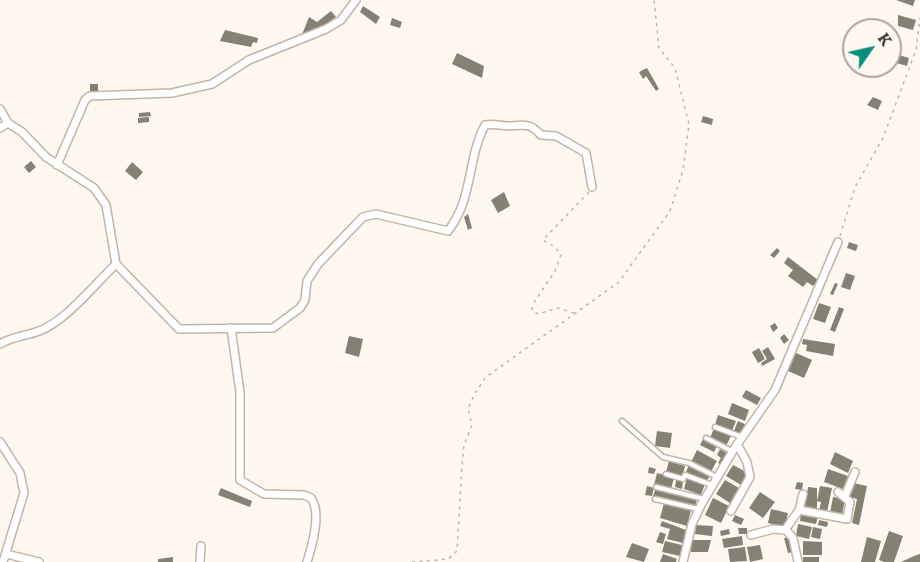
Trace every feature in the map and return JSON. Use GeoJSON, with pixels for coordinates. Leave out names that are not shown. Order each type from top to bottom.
{"type":"FeatureCollection","features":[{"type":"Feature","properties":{"kind":"street"},"geometry":{"type":"LineString","coordinates":[[57,165],[85,100],[90,96],[172,93],[212,84],[249,60],[326,29],[341,20],[356,0]]}},
{"type":"Feature","properties":{"kind":"street"},"geometry":{"type":"LineString","coordinates":[[0,109],[8,123],[22,132],[57,165],[94,188],[106,205],[116,264],[179,329],[273,328],[300,308],[305,300],[306,281],[318,264],[363,217],[376,214],[448,231],[459,218],[467,197],[479,136],[485,125],[509,126],[524,123],[532,126],[541,135],[556,136],[586,153],[592,186]]}},
{"type":"Feature","properties":{"kind":"street"},"geometry":{"type":"LineString","coordinates":[[0,128],[8,123]]}},
{"type":"Feature","properties":{"kind":"street"},"geometry":{"type":"LineString","coordinates":[[683,562],[692,524],[704,499],[732,451],[775,390],[838,242]]}},
{"type":"Feature","properties":{"kind":"street"},"geometry":{"type":"LineString","coordinates":[[0,344],[17,335],[39,332],[57,321],[116,264]]}},
{"type":"Feature","properties":{"kind":"street"},"geometry":{"type":"LineString","coordinates":[[231,328],[240,392],[240,480],[264,494],[304,495],[311,498],[315,511],[307,562]]}},
{"type":"Feature","properties":{"kind":"street"},"geometry":{"type":"LineString","coordinates":[[731,510],[750,477],[740,441]]}},
{"type":"Feature","properties":{"kind":"street"},"geometry":{"type":"LineString","coordinates":[[0,442],[20,472],[24,493],[3,562]]}},
{"type":"Feature","properties":{"kind":"street"},"geometry":{"type":"LineString","coordinates":[[799,510],[847,519],[850,502],[842,494],[855,472]]}},
{"type":"Feature","properties":{"kind":"street"},"geometry":{"type":"LineString","coordinates":[[785,530],[799,510],[803,494]]}},
{"type":"Feature","properties":{"kind":"street"},"geometry":{"type":"LineString","coordinates":[[751,535],[773,529],[785,530],[793,538],[798,562]]}},
{"type":"Feature","properties":{"kind":"street"},"geometry":{"type":"LineString","coordinates":[[200,562],[201,546]]}},
{"type":"Feature","properties":{"kind":"street"},"geometry":{"type":"LineString","coordinates":[[6,554],[39,562]]}},
{"type":"Feature","properties":{"kind":"lane"},"geometry":{"type":"LineString","coordinates":[[622,421],[663,457],[689,463],[717,477]]}},
{"type":"Feature","properties":{"kind":"lane"},"geometry":{"type":"LineString","coordinates":[[715,427],[740,441]]}},
{"type":"Feature","properties":{"kind":"lane"},"geometry":{"type":"LineString","coordinates":[[706,438],[732,451]]}},
{"type":"Feature","properties":{"kind":"lane"},"geometry":{"type":"LineString","coordinates":[[666,474],[683,479],[686,475],[712,485]]}},
{"type":"Feature","properties":{"kind":"lane"},"geometry":{"type":"LineString","coordinates":[[656,487],[704,499]]}},
{"type":"Feature","properties":{"kind":"lane"},"geometry":{"type":"LineString","coordinates":[[655,499],[699,510]]}},
{"type":"Feature","properties":{"kind":"path"},"geometry":{"type":"LineString","coordinates":[[412,562],[448,559],[457,551],[464,445],[472,425],[468,410],[475,393],[486,377],[619,282],[670,211],[683,170],[689,124],[675,68],[659,48],[654,0]]}},
{"type":"Feature","properties":{"kind":"path"},"geometry":{"type":"LineString","coordinates":[[838,242],[855,187],[883,138],[916,50],[920,18]]}},
{"type":"Feature","properties":{"kind":"path"},"geometry":{"type":"LineString","coordinates":[[574,313],[558,308],[538,314],[532,310],[533,304],[555,271],[561,255],[555,247],[543,240],[587,196],[592,186]]}},
{"type":"Feature","properties":{"kind":"building"},"geometry":{"type":"Polygon","coordinates":[[[896,0],[915,0],[913,6],[896,0]]]}},
{"type":"Feature","properties":{"kind":"building"},"geometry":{"type":"Polygon","coordinates":[[[363,6],[380,17],[376,24],[360,12],[363,6]]]}},
{"type":"Feature","properties":{"kind":"building"},"geometry":{"type":"Polygon","coordinates":[[[331,11],[336,17],[317,30],[314,29],[311,34],[301,37],[309,17],[317,22],[331,11]]]}},
{"type":"Feature","properties":{"kind":"building"},"geometry":{"type":"Polygon","coordinates":[[[898,15],[916,20],[913,30],[902,27],[902,18],[898,18],[898,15]]]}},
{"type":"Feature","properties":{"kind":"building"},"geometry":{"type":"Polygon","coordinates":[[[392,18],[402,22],[400,28],[390,25],[392,18]]]}},
{"type":"Feature","properties":{"kind":"building"},"geometry":{"type":"Polygon","coordinates":[[[225,30],[258,38],[257,43],[253,42],[251,47],[220,41],[225,30]]]}},
{"type":"Feature","properties":{"kind":"building"},"geometry":{"type":"Polygon","coordinates":[[[457,53],[484,66],[482,78],[452,64],[457,53]]]}},
{"type":"Feature","properties":{"kind":"building"},"geometry":{"type":"Polygon","coordinates":[[[902,56],[909,58],[907,66],[902,65],[902,56]]]}},
{"type":"Feature","properties":{"kind":"building"},"geometry":{"type":"Polygon","coordinates":[[[647,68],[659,89],[656,91],[646,76],[643,79],[639,72],[647,68]]]}},
{"type":"Feature","properties":{"kind":"building"},"geometry":{"type":"Polygon","coordinates":[[[90,84],[98,84],[98,91],[90,91],[90,84]]]}},
{"type":"Feature","properties":{"kind":"building"},"geometry":{"type":"Polygon","coordinates":[[[873,97],[882,101],[878,110],[867,105],[873,97]]]}},
{"type":"Feature","properties":{"kind":"building"},"geometry":{"type":"Polygon","coordinates":[[[150,112],[151,116],[139,117],[139,113],[150,112]]]}},
{"type":"Feature","properties":{"kind":"building"},"geometry":{"type":"Polygon","coordinates":[[[703,116],[713,119],[712,125],[701,122],[703,116]]]}},
{"type":"Feature","properties":{"kind":"building"},"geometry":{"type":"Polygon","coordinates":[[[149,117],[149,122],[138,123],[138,118],[149,117]]]}},
{"type":"Feature","properties":{"kind":"building"},"geometry":{"type":"Polygon","coordinates":[[[31,161],[36,167],[29,173],[24,167],[31,161]]]}},
{"type":"Feature","properties":{"kind":"building"},"geometry":{"type":"Polygon","coordinates":[[[132,162],[143,172],[136,180],[125,171],[132,162]]]}},
{"type":"Feature","properties":{"kind":"building"},"geometry":{"type":"Polygon","coordinates":[[[504,192],[510,206],[498,213],[491,200],[504,192]]]}},
{"type":"Feature","properties":{"kind":"building"},"geometry":{"type":"Polygon","coordinates":[[[468,214],[472,228],[468,230],[464,217],[468,214]]]}},
{"type":"Feature","properties":{"kind":"building"},"geometry":{"type":"Polygon","coordinates":[[[849,242],[858,245],[856,251],[847,248],[849,242]]]}},
{"type":"Feature","properties":{"kind":"building"},"geometry":{"type":"Polygon","coordinates":[[[777,248],[780,251],[774,258],[770,255],[777,248]]]}},
{"type":"Feature","properties":{"kind":"building"},"geometry":{"type":"Polygon","coordinates":[[[788,257],[818,280],[813,286],[807,282],[803,287],[788,276],[793,270],[784,263],[788,257]]]}},
{"type":"Feature","properties":{"kind":"building"},"geometry":{"type":"Polygon","coordinates":[[[846,273],[855,276],[850,290],[841,287],[846,273]]]}},
{"type":"Feature","properties":{"kind":"building"},"geometry":{"type":"Polygon","coordinates":[[[835,283],[838,284],[833,295],[830,294],[835,283]]]}},
{"type":"Feature","properties":{"kind":"building"},"geometry":{"type":"Polygon","coordinates":[[[819,303],[831,307],[825,323],[813,319],[819,303]]]}},
{"type":"Feature","properties":{"kind":"building"},"geometry":{"type":"Polygon","coordinates":[[[839,307],[844,309],[835,332],[830,330],[839,307]]]}},
{"type":"Feature","properties":{"kind":"building"},"geometry":{"type":"Polygon","coordinates":[[[775,323],[778,328],[773,332],[770,326],[775,323]]]}},
{"type":"Feature","properties":{"kind":"building"},"geometry":{"type":"Polygon","coordinates":[[[784,334],[789,340],[784,344],[780,338],[784,334]]]}},
{"type":"Feature","properties":{"kind":"building"},"geometry":{"type":"Polygon","coordinates":[[[349,336],[363,339],[359,357],[345,353],[349,336]]]}},
{"type":"Feature","properties":{"kind":"building"},"geometry":{"type":"Polygon","coordinates":[[[803,339],[835,344],[833,356],[806,351],[807,345],[802,344],[803,339]]]}},
{"type":"Feature","properties":{"kind":"building"},"geometry":{"type":"Polygon","coordinates":[[[768,347],[775,359],[762,366],[761,363],[767,359],[762,351],[768,347]]]}},
{"type":"Feature","properties":{"kind":"building"},"geometry":{"type":"Polygon","coordinates":[[[759,348],[765,359],[758,363],[752,352],[759,348]]]}},
{"type":"Feature","properties":{"kind":"building"},"geometry":{"type":"Polygon","coordinates":[[[796,353],[812,360],[804,378],[788,371],[796,353]]]}},
{"type":"Feature","properties":{"kind":"building"},"geometry":{"type":"Polygon","coordinates":[[[746,390],[761,398],[757,405],[742,397],[746,390]]]}},
{"type":"Feature","properties":{"kind":"building"},"geometry":{"type":"Polygon","coordinates":[[[732,403],[749,410],[745,421],[728,414],[732,403]]]}},
{"type":"Feature","properties":{"kind":"building"},"geometry":{"type":"Polygon","coordinates":[[[718,415],[736,421],[732,431],[715,425],[718,415]]]}},
{"type":"Feature","properties":{"kind":"building"},"geometry":{"type":"Polygon","coordinates":[[[738,421],[745,424],[741,434],[734,431],[738,421]]]}},
{"type":"Feature","properties":{"kind":"building"},"geometry":{"type":"Polygon","coordinates":[[[714,428],[731,436],[726,446],[710,438],[714,428]]]}},
{"type":"Feature","properties":{"kind":"building"},"geometry":{"type":"Polygon","coordinates":[[[657,431],[672,433],[670,448],[655,446],[657,431]]]}},
{"type":"Feature","properties":{"kind":"building"},"geometry":{"type":"Polygon","coordinates":[[[703,439],[717,446],[714,452],[700,445],[703,439]]]}},
{"type":"Feature","properties":{"kind":"building"},"geometry":{"type":"Polygon","coordinates":[[[720,449],[729,454],[722,465],[718,463],[721,458],[717,455],[720,449]]]}},
{"type":"Feature","properties":{"kind":"building"},"geometry":{"type":"Polygon","coordinates":[[[697,450],[717,461],[710,473],[691,462],[697,450]]]}},
{"type":"Feature","properties":{"kind":"building"},"geometry":{"type":"Polygon","coordinates":[[[835,452],[853,461],[848,473],[830,464],[835,452]]]}},
{"type":"Feature","properties":{"kind":"building"},"geometry":{"type":"Polygon","coordinates":[[[669,461],[685,466],[682,477],[666,472],[669,461]]]}},
{"type":"Feature","properties":{"kind":"building"},"geometry":{"type":"Polygon","coordinates":[[[689,465],[710,475],[707,481],[686,472],[689,465]]]}},
{"type":"Feature","properties":{"kind":"building"},"geometry":{"type":"Polygon","coordinates":[[[733,465],[748,473],[741,485],[726,476],[733,465]]]}},
{"type":"Feature","properties":{"kind":"building"},"geometry":{"type":"Polygon","coordinates":[[[649,467],[656,469],[654,474],[648,473],[649,467]]]}},
{"type":"Feature","properties":{"kind":"building"},"geometry":{"type":"Polygon","coordinates":[[[828,469],[848,476],[843,489],[824,482],[828,469]]]}},
{"type":"Feature","properties":{"kind":"building"},"geometry":{"type":"Polygon","coordinates":[[[657,473],[674,478],[671,489],[654,485],[657,473]]]}},
{"type":"Feature","properties":{"kind":"building"},"geometry":{"type":"Polygon","coordinates":[[[687,478],[705,484],[701,495],[684,489],[687,478]]]}},
{"type":"Feature","properties":{"kind":"building"},"geometry":{"type":"Polygon","coordinates":[[[676,480],[683,481],[682,489],[675,487],[676,480]]]}},
{"type":"Feature","properties":{"kind":"building"},"geometry":{"type":"Polygon","coordinates":[[[725,480],[739,488],[730,503],[716,494],[725,480]]]}},
{"type":"Feature","properties":{"kind":"building"},"geometry":{"type":"Polygon","coordinates":[[[797,482],[803,483],[802,490],[795,489],[797,482]]]}},
{"type":"Feature","properties":{"kind":"building"},"geometry":{"type":"Polygon","coordinates":[[[853,483],[867,486],[859,525],[852,523],[857,499],[850,497],[853,483]]]}},
{"type":"Feature","properties":{"kind":"building"},"geometry":{"type":"Polygon","coordinates":[[[647,486],[654,488],[652,496],[645,495],[647,486]]]}},
{"type":"Feature","properties":{"kind":"building"},"geometry":{"type":"Polygon","coordinates":[[[820,486],[832,488],[827,512],[819,511],[821,502],[817,501],[820,486]]]}},
{"type":"Feature","properties":{"kind":"building"},"geometry":{"type":"Polygon","coordinates":[[[808,487],[817,488],[817,510],[805,508],[808,487]]]}},
{"type":"Feature","properties":{"kind":"building"},"geometry":{"type":"Polygon","coordinates":[[[221,488],[252,501],[250,507],[218,495],[221,488]]]}},
{"type":"Feature","properties":{"kind":"building"},"geometry":{"type":"Polygon","coordinates":[[[656,488],[697,499],[695,507],[653,496],[656,488]]]}},
{"type":"Feature","properties":{"kind":"building"},"geometry":{"type":"Polygon","coordinates":[[[760,492],[775,502],[763,518],[749,508],[760,492]]]}},
{"type":"Feature","properties":{"kind":"building"},"geometry":{"type":"Polygon","coordinates":[[[833,497],[845,499],[842,515],[830,513],[833,497]]]}},
{"type":"Feature","properties":{"kind":"building"},"geometry":{"type":"Polygon","coordinates":[[[713,498],[729,506],[721,523],[705,515],[713,498]]]}},
{"type":"Feature","properties":{"kind":"building"},"geometry":{"type":"Polygon","coordinates":[[[664,503],[691,510],[687,526],[660,518],[664,503]]]}},
{"type":"Feature","properties":{"kind":"building"},"geometry":{"type":"Polygon","coordinates":[[[771,509],[788,513],[785,527],[768,523],[771,509]]]}},
{"type":"Feature","properties":{"kind":"building"},"geometry":{"type":"Polygon","coordinates":[[[801,513],[818,516],[816,524],[800,521],[801,513]]]}},
{"type":"Feature","properties":{"kind":"building"},"geometry":{"type":"Polygon","coordinates":[[[735,515],[744,519],[741,525],[732,521],[735,515]]]}},
{"type":"Feature","properties":{"kind":"building"},"geometry":{"type":"Polygon","coordinates":[[[819,520],[828,522],[827,527],[818,525],[819,520]]]}},
{"type":"Feature","properties":{"kind":"building"},"geometry":{"type":"Polygon","coordinates":[[[662,521],[686,530],[683,543],[667,539],[670,529],[660,526],[662,521]]]}},
{"type":"Feature","properties":{"kind":"building"},"geometry":{"type":"Polygon","coordinates":[[[798,524],[812,527],[809,539],[796,536],[798,524]]]}},
{"type":"Feature","properties":{"kind":"building"},"geometry":{"type":"Polygon","coordinates":[[[696,525],[713,526],[712,536],[695,534],[696,525]]]}},
{"type":"Feature","properties":{"kind":"building"},"geometry":{"type":"Polygon","coordinates":[[[813,527],[822,529],[820,539],[811,537],[813,527]]]}},
{"type":"Feature","properties":{"kind":"building"},"geometry":{"type":"Polygon","coordinates":[[[738,528],[747,528],[747,534],[739,534],[738,528]]]}},
{"type":"Feature","properties":{"kind":"building"},"geometry":{"type":"Polygon","coordinates":[[[729,529],[730,534],[721,536],[720,531],[729,529]]]}},
{"type":"Feature","properties":{"kind":"building"},"geometry":{"type":"Polygon","coordinates":[[[889,531],[903,536],[894,562],[884,562],[879,560],[889,531]]]}},
{"type":"Feature","properties":{"kind":"building"},"geometry":{"type":"Polygon","coordinates":[[[660,532],[666,534],[663,544],[656,542],[660,532]]]}},
{"type":"Feature","properties":{"kind":"building"},"geometry":{"type":"Polygon","coordinates":[[[742,536],[743,545],[724,548],[722,539],[742,536]]]}},
{"type":"Feature","properties":{"kind":"building"},"geometry":{"type":"Polygon","coordinates":[[[790,537],[793,552],[788,553],[784,538],[790,537]]]}},
{"type":"Feature","properties":{"kind":"building"},"geometry":{"type":"Polygon","coordinates":[[[867,537],[881,541],[875,562],[861,562],[867,537]]]}},
{"type":"Feature","properties":{"kind":"building"},"geometry":{"type":"Polygon","coordinates":[[[691,540],[711,540],[708,552],[691,552],[691,540]]]}},
{"type":"Feature","properties":{"kind":"building"},"geometry":{"type":"Polygon","coordinates":[[[665,541],[682,545],[680,556],[662,552],[665,541]]]}},
{"type":"Feature","properties":{"kind":"building"},"geometry":{"type":"Polygon","coordinates":[[[803,541],[822,542],[822,555],[803,555],[803,541]]]}},
{"type":"Feature","properties":{"kind":"building"},"geometry":{"type":"Polygon","coordinates":[[[632,543],[649,549],[644,562],[626,557],[632,543]]]}},
{"type":"Feature","properties":{"kind":"building"},"geometry":{"type":"Polygon","coordinates":[[[760,545],[763,559],[750,562],[747,547],[760,545]]]}},
{"type":"Feature","properties":{"kind":"building"},"geometry":{"type":"Polygon","coordinates":[[[745,547],[747,561],[730,562],[728,549],[745,547]]]}},
{"type":"Feature","properties":{"kind":"building"},"geometry":{"type":"Polygon","coordinates":[[[663,554],[677,559],[676,562],[660,562],[663,554]]]}},
{"type":"Feature","properties":{"kind":"building"},"geometry":{"type":"Polygon","coordinates":[[[920,554],[920,562],[901,562],[914,556],[920,554]]]}},
{"type":"Feature","properties":{"kind":"building"},"geometry":{"type":"Polygon","coordinates":[[[173,557],[173,562],[158,562],[158,559],[173,557]]]}},
{"type":"Feature","properties":{"kind":"building"},"geometry":{"type":"Polygon","coordinates":[[[803,557],[819,557],[819,562],[803,562],[803,557]]]}}]}
